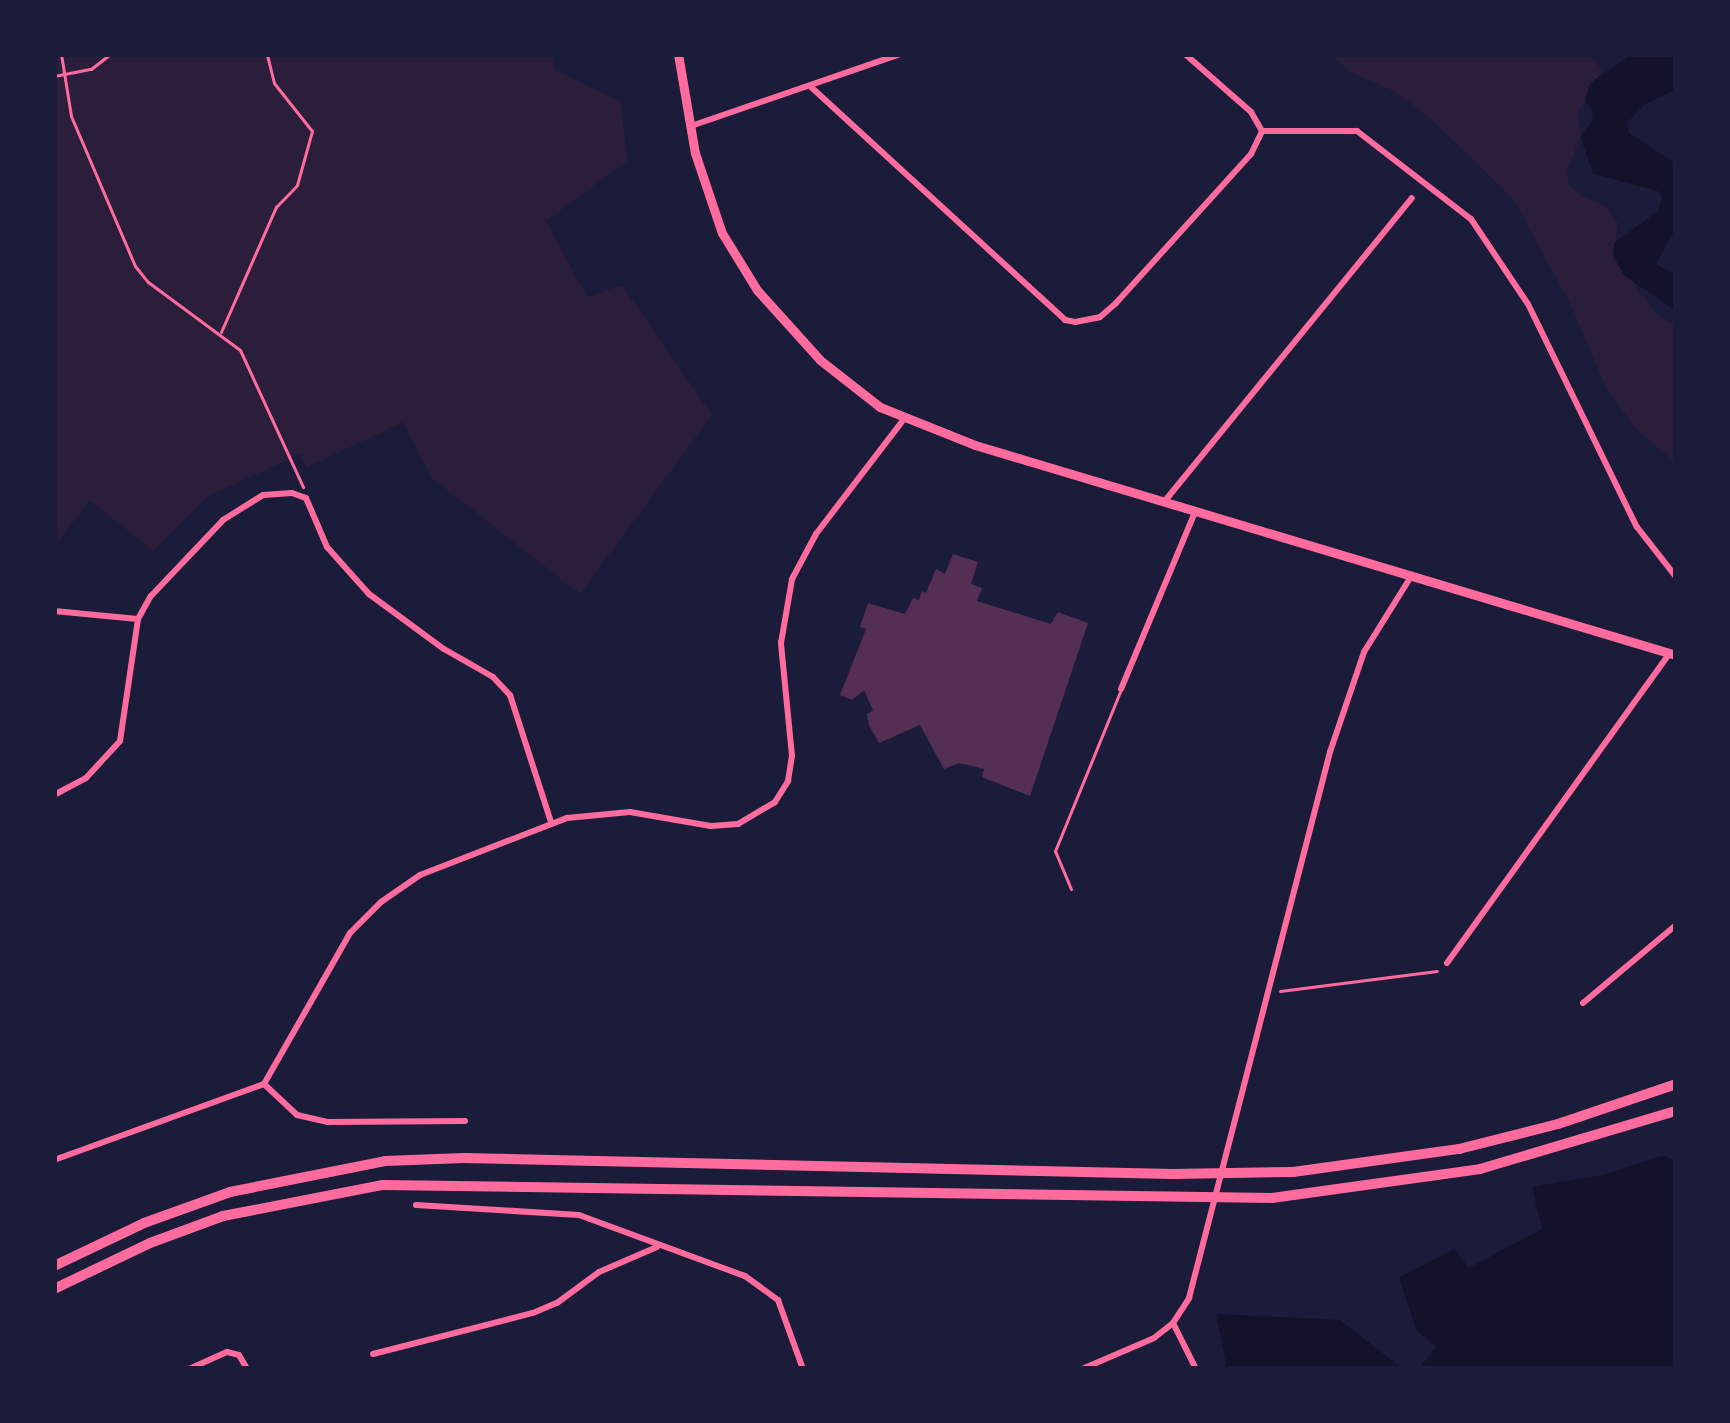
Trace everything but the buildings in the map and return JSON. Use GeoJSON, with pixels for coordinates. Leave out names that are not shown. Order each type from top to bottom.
{"type":"FeatureCollection","features":[{"type":"Feature","properties":{"kind":"highway"},"geometry":{"type":"LineString","coordinates":[[54,1266],[144,1223],[230,1192],[332,1169],[411,1159],[1206,1174],[1341,1168],[1459,1149],[1575,1119],[1676,1084]]}},
{"type":"Feature","properties":{"kind":"highway"},"geometry":{"type":"LineString","coordinates":[[54,1289],[150,1243],[223,1216],[383,1185],[1231,1200],[1422,1181],[1532,1157],[1676,1111]]}},
{"type":"Feature","properties":{"kind":"main road"},"geometry":{"type":"LineString","coordinates":[[678,54],[691,126],[722,233],[757,290],[820,360],[904,419],[1195,512],[1672,654]]}},
{"type":"Feature","properties":{"kind":"street"},"geometry":{"type":"LineString","coordinates":[[691,126],[899,54]]}},
{"type":"Feature","properties":{"kind":"street"},"geometry":{"type":"LineString","coordinates":[[1185,54],[1251,112],[1262,131]]}},
{"type":"Feature","properties":{"kind":"street"},"geometry":{"type":"LineString","coordinates":[[812,87],[1065,320],[1076,322],[1108,312],[1251,154],[1262,131]]}},
{"type":"Feature","properties":{"kind":"street"},"geometry":{"type":"LineString","coordinates":[[1262,131],[1358,131],[1471,219],[1528,304],[1636,526],[1676,577]]}},
{"type":"Feature","properties":{"kind":"street"},"geometry":{"type":"LineString","coordinates":[[1163,502],[1412,198]]}},
{"type":"Feature","properties":{"kind":"street"},"geometry":{"type":"LineString","coordinates":[[54,1160],[265,1084],[315,988],[360,921],[420,875],[551,822],[630,812],[711,826],[738,824],[783,793],[792,756],[781,643],[792,579],[816,533],[904,419]]}},
{"type":"Feature","properties":{"kind":"street"},"geometry":{"type":"LineString","coordinates":[[54,795],[86,778],[120,741],[138,619],[151,596],[206,533],[263,495],[300,494],[308,500],[327,547],[370,594],[444,649],[493,676],[510,695],[551,822]]}},
{"type":"Feature","properties":{"kind":"street"},"geometry":{"type":"LineString","coordinates":[[1121,689],[1195,512]]}},
{"type":"Feature","properties":{"kind":"street"},"geometry":{"type":"LineString","coordinates":[[1082,1369],[1145,1343],[1172,1323],[1189,1298],[1356,671],[1373,632],[1412,575]]}},
{"type":"Feature","properties":{"kind":"street"},"geometry":{"type":"LineString","coordinates":[[54,611],[138,619]]}},
{"type":"Feature","properties":{"kind":"street"},"geometry":{"type":"LineString","coordinates":[[1447,963],[1672,654]]}},
{"type":"Feature","properties":{"kind":"street"},"geometry":{"type":"LineString","coordinates":[[1583,1004],[1676,925]]}},
{"type":"Feature","properties":{"kind":"street"},"geometry":{"type":"LineString","coordinates":[[265,1084],[297,1115],[328,1122],[465,1121]]}},
{"type":"Feature","properties":{"kind":"street"},"geometry":{"type":"LineString","coordinates":[[416,1205],[562,1211],[602,1221],[657,1247],[762,1285],[786,1315],[803,1369]]}},
{"type":"Feature","properties":{"kind":"street"},"geometry":{"type":"LineString","coordinates":[[373,1354],[557,1304],[599,1272],[657,1247]]}},
{"type":"Feature","properties":{"kind":"street"},"geometry":{"type":"LineString","coordinates":[[1172,1323],[1196,1369]]}},
{"type":"Feature","properties":{"kind":"street"},"geometry":{"type":"LineString","coordinates":[[189,1369],[227,1352],[239,1354],[247,1369]]}},
{"type":"Feature","properties":{"kind":"lane"},"geometry":{"type":"LineString","coordinates":[[1070,890],[1055,851],[1121,689]]}},
{"type":"Feature","properties":{"kind":"path"},"geometry":{"type":"LineString","coordinates":[[61,54],[71,116],[135,266],[148,282],[240,350],[308,500]]}},
{"type":"Feature","properties":{"kind":"path"},"geometry":{"type":"LineString","coordinates":[[54,76],[91,69],[110,54]]}},
{"type":"Feature","properties":{"kind":"path"},"geometry":{"type":"LineString","coordinates":[[220,332],[276,207],[297,185],[312,131],[274,83],[267,54]]}},
{"type":"Feature","properties":{"kind":"path"},"geometry":{"type":"LineString","coordinates":[[1267,992],[1404,978],[1435,973],[1447,963]]}},
{"type":"Feature","properties":{"kind":"shaded area"},"geometry":{"type":"Polygon","coordinates":[[[54,54],[551,54],[556,71],[620,101],[628,160],[546,221],[587,297],[622,285],[712,415],[580,594],[432,478],[403,422],[306,468],[300,454],[207,497],[153,551],[90,500],[54,547],[54,54]]]}},
{"type":"Feature","properties":{"kind":"shaded area"},"geometry":{"type":"Polygon","coordinates":[[[1333,54],[1591,57],[1602,69],[1600,84],[1578,111],[1581,135],[1567,171],[1569,184],[1581,196],[1606,207],[1618,223],[1616,243],[1635,285],[1658,316],[1676,325],[1676,463],[1635,428],[1606,387],[1571,305],[1514,200],[1430,118],[1394,91],[1348,71],[1333,54]]]}},
{"type":"Feature","properties":{"kind":"shaded area"},"geometry":{"type":"Polygon","coordinates":[[[1632,54],[1676,54],[1676,89],[1645,104],[1628,122],[1628,132],[1676,164],[1676,228],[1656,264],[1676,275],[1676,311],[1625,276],[1613,257],[1614,243],[1658,211],[1662,197],[1658,191],[1593,174],[1581,137],[1592,121],[1593,111],[1585,100],[1590,83],[1632,54]]]}},
{"type":"Feature","properties":{"kind":"shaded area"},"geometry":{"type":"Polygon","coordinates":[[[1665,1155],[1676,1162],[1676,1369],[1421,1366],[1436,1347],[1416,1329],[1399,1278],[1454,1249],[1469,1268],[1542,1229],[1532,1187],[1603,1175],[1665,1155]]]}},
{"type":"Feature","properties":{"kind":"shaded area"},"geometry":{"type":"Polygon","coordinates":[[[1216,1314],[1340,1320],[1403,1369],[1227,1369],[1216,1314]]]}}]}
